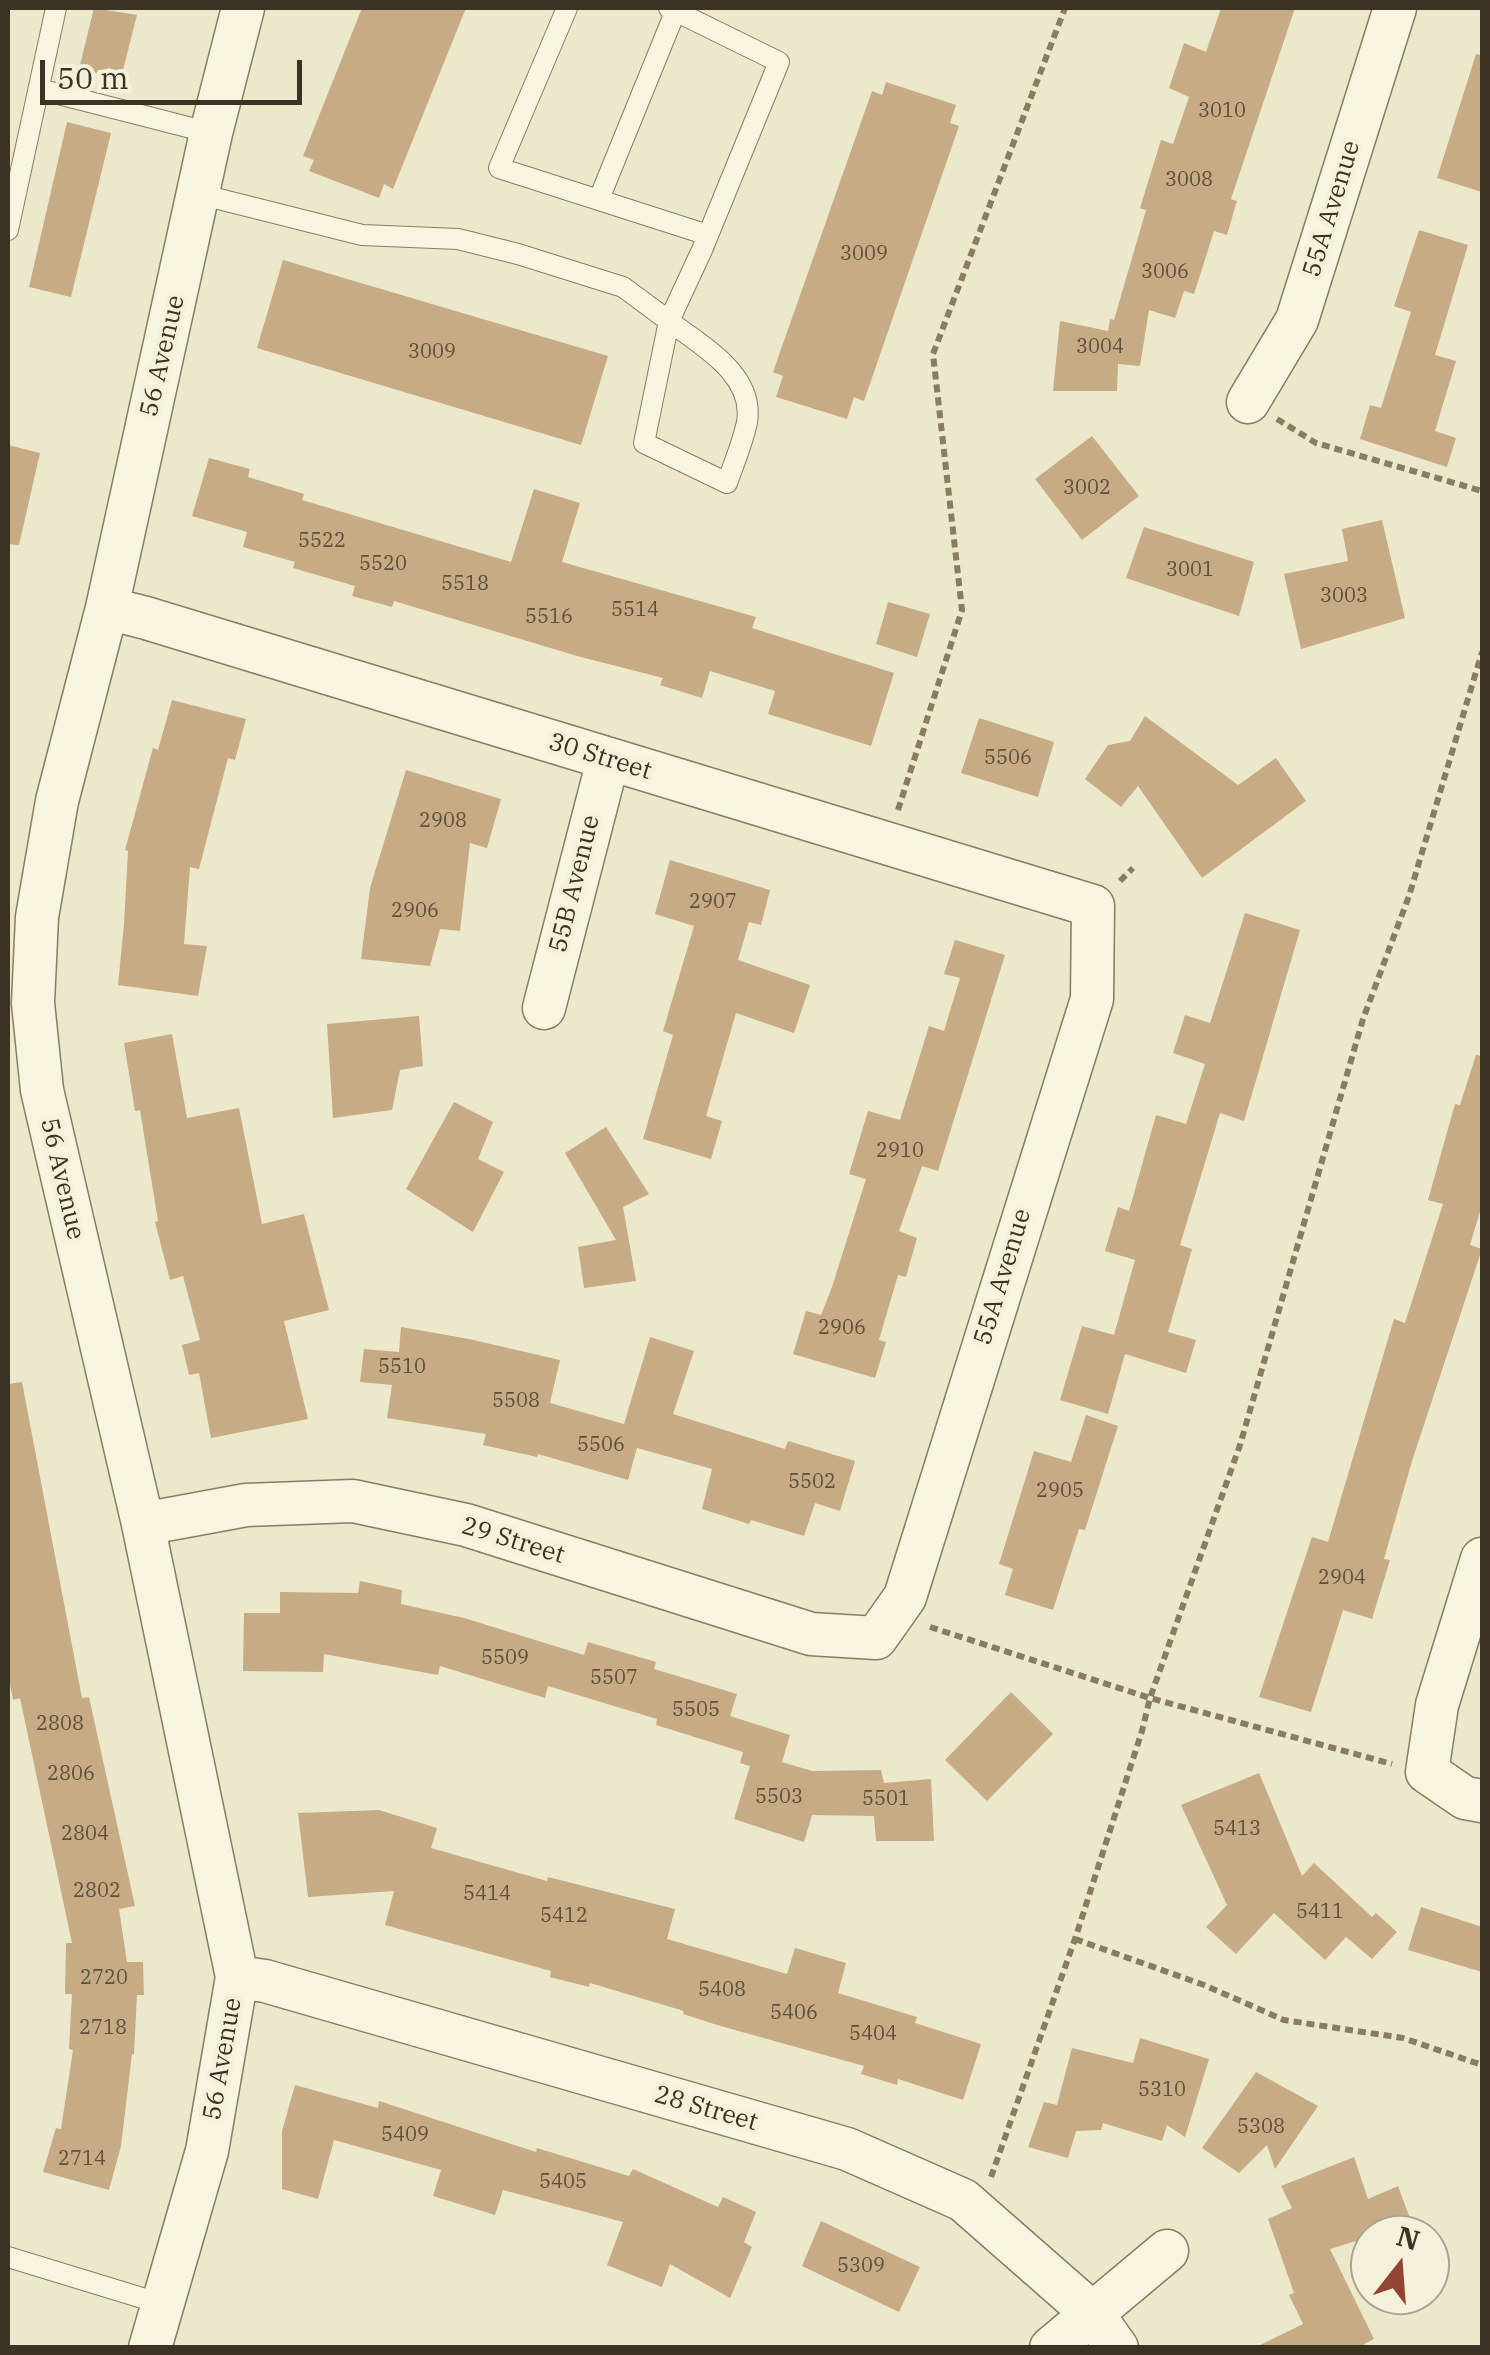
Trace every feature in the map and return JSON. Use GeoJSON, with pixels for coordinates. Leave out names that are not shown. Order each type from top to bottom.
{"type":"FeatureCollection","features":[{"type":"Feature","properties":{"kind":"street","name":"56 Avenue"},"geometry":{"type":"LineString","coordinates":[[150,2348],[207,2151],[238,1977],[144,1524],[42,1090],[33,1003],[38,918],[58,802],[243,8]]}},
{"type":"Feature","properties":{"kind":"street","name":"55A Avenue"},"geometry":{"type":"LineString","coordinates":[[1248,402],[1298,320],[1395,8]]}},
{"type":"Feature","properties":{"kind":"street","name":"30 Street"},"geometry":{"type":"LineString","coordinates":[[106,608],[1093,906]]}},
{"type":"Feature","properties":{"kind":"street","name":"55B Avenue"},"geometry":{"type":"LineString","coordinates":[[544,1008],[608,760]]}},
{"type":"Feature","properties":{"kind":"street","name":"55A Avenue"},"geometry":{"type":"LineString","coordinates":[[876,1638],[905,1597],[1092,999],[1093,906]]}},
{"type":"Feature","properties":{"kind":"street","name":"29 Street"},"geometry":{"type":"LineString","coordinates":[[144,1524],[246,1505],[353,1501],[466,1526],[811,1634],[876,1638]]}},
{"type":"Feature","properties":{"kind":"street"},"geometry":{"type":"LineString","coordinates":[[1482,1558],[1437,1705],[1428,1772],[1465,1798],[1482,1802]]}},
{"type":"Feature","properties":{"kind":"street","name":"28 Street"},"geometry":{"type":"LineString","coordinates":[[238,1977],[284,1986],[847,2149],[963,2200],[1092,2313],[1117,2348]]}},
{"type":"Feature","properties":{"kind":"street"},"geometry":{"type":"LineString","coordinates":[[1051,2348],[1167,2251]]}},
{"type":"Feature","properties":{"kind":"lane"},"geometry":{"type":"LineString","coordinates":[[8,230],[56,8]]}},
{"type":"Feature","properties":{"kind":"lane"},"geometry":{"type":"LineString","coordinates":[[568,8],[499,168],[708,235]]}},
{"type":"Feature","properties":{"kind":"lane"},"geometry":{"type":"LineString","coordinates":[[200,194],[362,235],[458,239],[624,287],[668,321],[731,370],[742,388],[748,418],[727,483],[644,442],[668,321],[779,62],[672,9],[598,199]]}},
{"type":"Feature","properties":{"kind":"lane"},"geometry":{"type":"LineString","coordinates":[[39,89],[212,133]]}},
{"type":"Feature","properties":{"kind":"lane"},"geometry":{"type":"LineString","coordinates":[[8,2257],[162,2304]]}},
{"type":"Feature","properties":{"kind":"path"},"geometry":{"type":"LineString","coordinates":[[900,803],[962,610],[933,354],[1065,8]]}},
{"type":"Feature","properties":{"kind":"path"},"geometry":{"type":"LineString","coordinates":[[1316,442],[1482,491]]}},
{"type":"Feature","properties":{"kind":"path"},"geometry":{"type":"LineString","coordinates":[[995,2171],[1075,1939],[1150,1698],[1240,1445],[1362,1019],[1409,896],[1482,652]]}},
{"type":"Feature","properties":{"kind":"path"},"geometry":{"type":"LineString","coordinates":[[958,1637],[1150,1698],[1428,1772]]}},
{"type":"Feature","properties":{"kind":"path"},"geometry":{"type":"LineString","coordinates":[[1075,1939],[1204,1985],[1284,2020],[1403,2038],[1482,2065]]}},
{"type":"Feature","properties":{"kind":"building"},"geometry":{"type":"Polygon","coordinates":[[[94,8],[137,15],[121,78],[79,69],[94,8]]]}},
{"type":"Feature","properties":{"kind":"building"},"geometry":{"type":"Polygon","coordinates":[[[362,8],[466,8],[393,189],[384,184],[379,198],[309,171],[314,160],[303,156],[362,8]]]}},
{"type":"Feature","properties":{"kind":"building"},"geometry":{"type":"Polygon","coordinates":[[[1221,8],[1295,8],[1231,199],[1237,201],[1227,235],[1214,231],[1194,294],[1184,291],[1175,318],[1149,310],[1140,366],[1118,364],[1117,391],[1053,391],[1060,321],[1108,331],[1110,319],[1114,320],[1146,210],[1140,208],[1161,140],[1173,144],[1189,97],[1169,88],[1184,43],[1206,52],[1221,8]]]}},
{"type":"Feature","properties":{"kind":"building"},"geometry":{"type":"Polygon","coordinates":[[[1476,54],[1482,55],[1482,192],[1437,178],[1476,54]]]}},
{"type":"Feature","properties":{"kind":"building"},"geometry":{"type":"Polygon","coordinates":[[[886,82],[956,105],[950,123],[959,126],[864,401],[854,397],[847,419],[776,397],[783,376],[773,372],[872,91],[882,95],[886,82]]]}},
{"type":"Feature","properties":{"kind":"building"},"geometry":{"type":"Polygon","coordinates":[[[67,122],[111,133],[71,297],[29,287],[67,122]]]}},
{"type":"Feature","properties":{"kind":"building"},"geometry":{"type":"Polygon","coordinates":[[[1419,230],[1468,245],[1435,355],[1456,361],[1435,431],[1456,438],[1447,467],[1360,439],[1370,405],[1381,408],[1411,312],[1394,306],[1419,230]]]}},
{"type":"Feature","properties":{"kind":"building"},"geometry":{"type":"Polygon","coordinates":[[[283,260],[608,356],[581,445],[257,348],[283,260]]]}},
{"type":"Feature","properties":{"kind":"building"},"geometry":{"type":"Polygon","coordinates":[[[1092,436],[1139,496],[1082,540],[1035,479],[1092,436]]]}},
{"type":"Feature","properties":{"kind":"building"},"geometry":{"type":"Polygon","coordinates":[[[8,445],[40,453],[19,545],[8,544],[8,445]]]}},
{"type":"Feature","properties":{"kind":"building"},"geometry":{"type":"Polygon","coordinates":[[[209,458],[250,469],[248,477],[304,494],[302,500],[511,562],[534,489],[580,503],[562,562],[756,617],[752,628],[894,673],[871,746],[768,714],[775,691],[710,671],[702,698],[660,685],[663,678],[394,601],[392,607],[352,596],[355,586],[293,568],[295,562],[243,547],[247,532],[192,516],[209,458]]]}},
{"type":"Feature","properties":{"kind":"building"},"geometry":{"type":"Polygon","coordinates":[[[1382,520],[1405,618],[1301,649],[1284,574],[1348,561],[1342,529],[1382,520]]]}},
{"type":"Feature","properties":{"kind":"building"},"geometry":{"type":"Polygon","coordinates":[[[1144,527],[1254,562],[1239,616],[1126,578],[1144,527]]]}},
{"type":"Feature","properties":{"kind":"building"},"geometry":{"type":"Polygon","coordinates":[[[888,602],[930,614],[917,657],[876,644],[888,602]]]}},
{"type":"Feature","properties":{"kind":"building"},"geometry":{"type":"Polygon","coordinates":[[[172,700],[246,719],[235,760],[228,758],[199,869],[190,867],[184,944],[207,946],[198,996],[118,985],[128,851],[125,850],[153,748],[158,750],[172,700]]]}},
{"type":"Feature","properties":{"kind":"building"},"geometry":{"type":"Polygon","coordinates":[[[1145,716],[1238,785],[1276,758],[1306,801],[1202,878],[1138,786],[1121,807],[1085,779],[1108,745],[1130,741],[1145,716]]]}},
{"type":"Feature","properties":{"kind":"building"},"geometry":{"type":"Polygon","coordinates":[[[979,718],[1054,742],[1038,797],[961,773],[979,718]]]}},
{"type":"Feature","properties":{"kind":"building"},"geometry":{"type":"Polygon","coordinates":[[[406,770],[501,799],[487,848],[470,843],[460,931],[440,929],[430,966],[361,959],[370,888],[406,770]]]}},
{"type":"Feature","properties":{"kind":"building"},"geometry":{"type":"Polygon","coordinates":[[[670,860],[770,890],[761,925],[749,922],[738,960],[810,985],[794,1033],[736,1013],[706,1116],[722,1121],[711,1159],[643,1139],[673,1035],[663,1031],[694,926],[655,914],[670,860]]]}},
{"type":"Feature","properties":{"kind":"building"},"geometry":{"type":"Polygon","coordinates":[[[1245,913],[1300,930],[1244,1121],[1220,1113],[1180,1245],[1192,1249],[1168,1332],[1196,1340],[1186,1373],[1125,1354],[1108,1414],[1060,1400],[1082,1326],[1114,1335],[1135,1260],[1105,1251],[1118,1207],[1129,1211],[1156,1115],[1186,1124],[1205,1064],[1173,1053],[1185,1015],[1210,1023],[1245,913]]]}},
{"type":"Feature","properties":{"kind":"building"},"geometry":{"type":"Polygon","coordinates":[[[955,940],[1005,955],[938,1171],[922,1166],[899,1231],[917,1238],[906,1277],[898,1275],[879,1340],[886,1342],[875,1378],[793,1354],[806,1311],[821,1315],[866,1179],[849,1174],[868,1111],[900,1120],[929,1026],[944,1031],[960,978],[944,974],[955,940]]]}},
{"type":"Feature","properties":{"kind":"building"},"geometry":{"type":"Polygon","coordinates":[[[419,1016],[423,1066],[400,1070],[392,1110],[333,1118],[327,1024],[419,1016]]]}},
{"type":"Feature","properties":{"kind":"building"},"geometry":{"type":"Polygon","coordinates":[[[172,1034],[187,1118],[239,1108],[262,1224],[304,1214],[329,1310],[284,1321],[308,1419],[211,1438],[199,1373],[189,1375],[182,1345],[200,1340],[183,1276],[170,1280],[155,1222],[158,1221],[140,1110],[135,1111],[124,1043],[172,1034]]]}},
{"type":"Feature","properties":{"kind":"building"},"geometry":{"type":"Polygon","coordinates":[[[1476,1055],[1482,1056],[1482,1205],[1470,1245],[1482,1249],[1412,1461],[1384,1559],[1390,1560],[1372,1619],[1343,1610],[1311,1712],[1259,1697],[1312,1537],[1328,1542],[1394,1319],[1405,1323],[1443,1204],[1428,1200],[1455,1104],[1460,1105],[1476,1055]]]}},
{"type":"Feature","properties":{"kind":"building"},"geometry":{"type":"Polygon","coordinates":[[[454,1102],[493,1122],[478,1159],[504,1172],[473,1232],[406,1189],[454,1102]]]}},
{"type":"Feature","properties":{"kind":"building"},"geometry":{"type":"Polygon","coordinates":[[[606,1127],[649,1194],[623,1207],[636,1281],[584,1288],[578,1247],[616,1240],[565,1153],[606,1127]]]}},
{"type":"Feature","properties":{"kind":"building"},"geometry":{"type":"Polygon","coordinates":[[[401,1327],[560,1360],[550,1403],[624,1424],[650,1337],[694,1351],[673,1414],[785,1449],[788,1441],[855,1461],[840,1511],[815,1503],[804,1536],[702,1509],[712,1469],[637,1448],[628,1480],[538,1454],[537,1457],[483,1445],[486,1434],[387,1418],[392,1385],[360,1382],[364,1349],[399,1352],[401,1327]]]}},
{"type":"Feature","properties":{"kind":"building"},"geometry":{"type":"Polygon","coordinates":[[[22,1382],[82,1698],[89,1697],[135,1906],[119,1909],[127,1962],[143,1962],[144,1995],[137,1995],[134,2054],[121,2146],[109,2190],[43,2172],[56,2128],[61,2129],[73,2050],[69,2049],[72,1994],[65,1994],[66,1943],[72,1943],[20,1698],[13,1700],[8,1673],[8,1384],[22,1382]]]}},
{"type":"Feature","properties":{"kind":"building"},"geometry":{"type":"Polygon","coordinates":[[[1086,1415],[1118,1426],[1085,1530],[1079,1529],[1053,1610],[1005,1595],[1013,1569],[999,1564],[1034,1451],[1071,1462],[1086,1415]]]}},
{"type":"Feature","properties":{"kind":"building"},"geometry":{"type":"Polygon","coordinates":[[[360,1581],[402,1590],[401,1604],[464,1618],[584,1655],[588,1642],[656,1662],[654,1669],[737,1694],[730,1716],[790,1735],[782,1762],[812,1771],[881,1770],[884,1783],[931,1779],[934,1841],[876,1841],[874,1816],[812,1815],[804,1842],[734,1819],[750,1766],[740,1763],[743,1752],[656,1725],[657,1719],[548,1686],[545,1698],[440,1666],[438,1675],[324,1654],[323,1672],[243,1671],[244,1613],[280,1613],[280,1592],[358,1593],[360,1581]]]}},
{"type":"Feature","properties":{"kind":"building"},"geometry":{"type":"Polygon","coordinates":[[[1011,1692],[1053,1734],[987,1801],[945,1760],[1011,1692]]]}},
{"type":"Feature","properties":{"kind":"building"},"geometry":{"type":"Polygon","coordinates":[[[1259,1773],[1302,1876],[1314,1863],[1372,1917],[1376,1913],[1397,1932],[1372,1959],[1346,1937],[1325,1960],[1274,1913],[1236,1954],[1206,1927],[1227,1905],[1181,1805],[1259,1773]]]}},
{"type":"Feature","properties":{"kind":"building"},"geometry":{"type":"Polygon","coordinates":[[[379,1810],[437,1828],[431,1848],[547,1881],[548,1877],[675,1909],[667,1939],[787,1974],[795,1948],[846,1963],[838,1993],[917,2017],[915,2023],[981,2044],[963,2100],[898,2079],[897,2085],[861,2074],[864,2066],[717,2025],[590,1983],[589,1987],[550,1977],[551,1971],[385,1925],[394,1891],[308,1897],[298,1813],[379,1810]]]}},
{"type":"Feature","properties":{"kind":"building"},"geometry":{"type":"Polygon","coordinates":[[[1421,1907],[1482,1927],[1482,1972],[1408,1950],[1421,1907]]]}},
{"type":"Feature","properties":{"kind":"building"},"geometry":{"type":"Polygon","coordinates":[[[1140,2038],[1209,2059],[1185,2137],[1167,2125],[1162,2141],[1103,2123],[1101,2130],[1076,2131],[1068,2158],[1028,2147],[1044,2102],[1057,2105],[1072,2048],[1133,2063],[1140,2038]]]}},
{"type":"Feature","properties":{"kind":"building"},"geometry":{"type":"Polygon","coordinates":[[[1256,2072],[1318,2106],[1275,2169],[1267,2145],[1239,2173],[1202,2148],[1256,2072]]]}},
{"type":"Feature","properties":{"kind":"building"},"geometry":{"type":"Polygon","coordinates":[[[295,2085],[378,2108],[379,2101],[536,2152],[537,2148],[629,2176],[633,2169],[718,2207],[723,2197],[756,2212],[744,2242],[752,2247],[730,2298],[670,2264],[662,2287],[607,2265],[623,2222],[503,2190],[495,2215],[433,2196],[441,2170],[334,2140],[318,2199],[282,2189],[282,2131],[295,2085]]]}},
{"type":"Feature","properties":{"kind":"building"},"geometry":{"type":"Polygon","coordinates":[[[1354,2157],[1368,2199],[1398,2186],[1409,2215],[1350,2215],[1350,2243],[1330,2249],[1350,2290],[1350,2315],[1362,2315],[1374,2339],[1357,2348],[1254,2348],[1303,2324],[1289,2295],[1294,2293],[1268,2219],[1292,2208],[1281,2186],[1354,2157]]]}},
{"type":"Feature","properties":{"kind":"building"},"geometry":{"type":"Polygon","coordinates":[[[821,2221],[920,2267],[899,2312],[802,2266],[821,2221]]]}}]}
